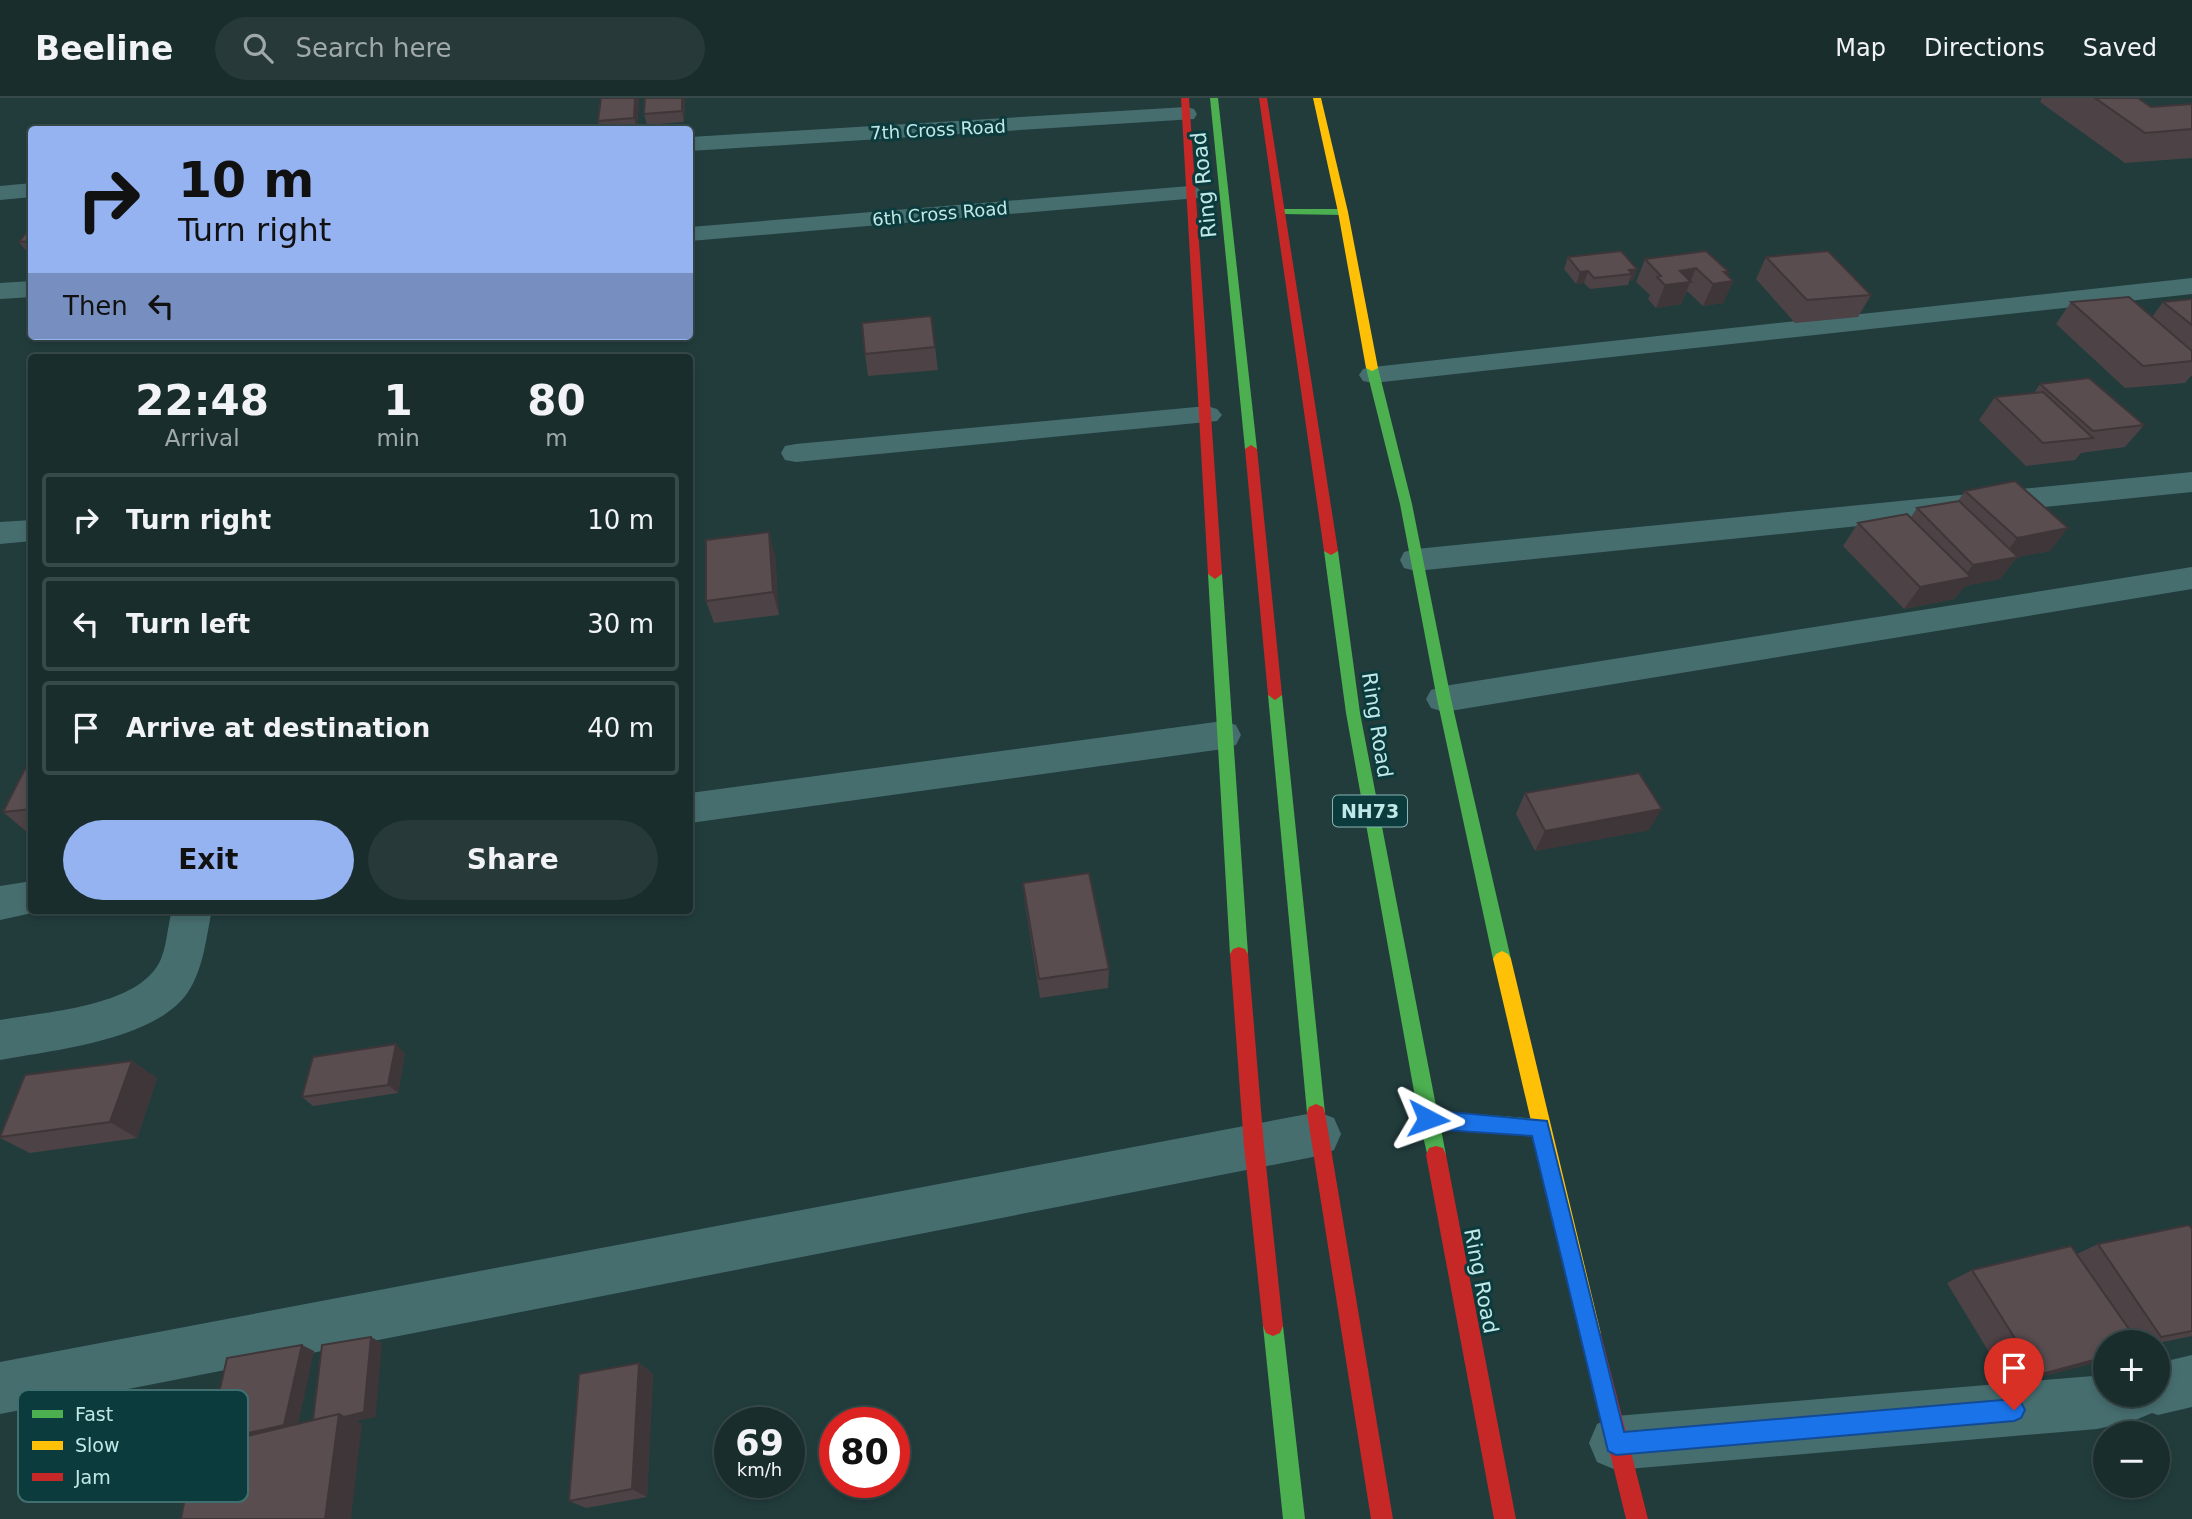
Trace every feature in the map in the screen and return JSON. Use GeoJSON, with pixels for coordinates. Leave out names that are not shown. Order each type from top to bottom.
{"type":"FeatureCollection","features":[{"type":"Feature","properties":{"kind":"main road","name":"Ring Road"},"geometry":{"type":"LineString","coordinates":[[1214,98],[1226,190],[1318,1134],[1382,1519]]}},
{"type":"Feature","properties":{"kind":"main road","name":"Ring Road"},"geometry":{"type":"LineString","coordinates":[[1263,98],[1282,211],[1353,713],[1505,1519]]}},
{"type":"Feature","properties":{"kind":"main road"},"geometry":{"type":"LineString","coordinates":[[1317,98],[1343,212],[1373,375],[1406,504],[1444,699],[1540,1128],[1637,1519]]}},
{"type":"Feature","properties":{"kind":"main road"},"geometry":{"type":"LineString","coordinates":[[1186,106],[1207,415],[1223,735],[1254,1146],[1294,1519]]}},
{"type":"Feature","properties":{"kind":"main road"},"geometry":{"type":"LineString","coordinates":[[1282,211],[1343,212]]}},
{"type":"Feature","properties":{"kind":"main road"},"geometry":{"type":"LineString","coordinates":[[1428,1119],[1540,1128]]}},
{"type":"Feature","properties":{"kind":"street","name":"7th Cross Road"},"geometry":{"type":"LineString","coordinates":[[693,144],[1186,106]]}},
{"type":"Feature","properties":{"kind":"street"},"geometry":{"type":"LineString","coordinates":[[0,193],[28,190]]}},
{"type":"Feature","properties":{"kind":"street","name":"6th Cross Road"},"geometry":{"type":"LineString","coordinates":[[693,234],[1191,193]]}},
{"type":"Feature","properties":{"kind":"street"},"geometry":{"type":"LineString","coordinates":[[1373,375],[2192,286]]}},
{"type":"Feature","properties":{"kind":"street"},"geometry":{"type":"LineString","coordinates":[[0,291],[28,289]]}},
{"type":"Feature","properties":{"kind":"street"},"geometry":{"type":"LineString","coordinates":[[796,453],[1207,415]]}},
{"type":"Feature","properties":{"kind":"street"},"geometry":{"type":"LineString","coordinates":[[1416,560],[2192,482]]}},
{"type":"Feature","properties":{"kind":"street"},"geometry":{"type":"LineString","coordinates":[[0,533],[28,530]]}},
{"type":"Feature","properties":{"kind":"street"},"geometry":{"type":"LineString","coordinates":[[1444,699],[2192,578]]}},
{"type":"Feature","properties":{"kind":"street"},"geometry":{"type":"LineString","coordinates":[[693,808],[1223,735]]}},
{"type":"Feature","properties":{"kind":"street"},"geometry":{"type":"LineString","coordinates":[[0,903],[28,899]]}},
{"type":"Feature","properties":{"kind":"street"},"geometry":{"type":"LineString","coordinates":[[0,1040],[99,1021],[145,1004],[174,978],[191,914]]}},
{"type":"Feature","properties":{"kind":"street"},"geometry":{"type":"LineString","coordinates":[[0,1388],[1318,1134]]}},
{"type":"Feature","properties":{"kind":"street"},"geometry":{"type":"LineString","coordinates":[[2170,1386],[2192,1381]]}},
{"type":"Feature","properties":{"kind":"street"},"geometry":{"type":"LineString","coordinates":[[1616,1443],[2093,1403]]}},
{"type":"Feature","properties":{"kind":"building"},"geometry":{"type":"Polygon","coordinates":[[[601,98],[635,98],[634,118],[598,121],[601,98]]]}},
{"type":"Feature","properties":{"kind":"building"},"geometry":{"type":"Polygon","coordinates":[[[645,98],[682,98],[682,111],[644,114],[645,98]]]}},
{"type":"Feature","properties":{"kind":"building"},"geometry":{"type":"Polygon","coordinates":[[[2095,98],[2138,98],[2151,107],[2192,104],[2192,129],[2145,133],[2095,98]]]}},
{"type":"Feature","properties":{"kind":"building"},"geometry":{"type":"Polygon","coordinates":[[[28,230],[28,241],[19,242],[28,230]]]}},
{"type":"Feature","properties":{"kind":"building"},"geometry":{"type":"Polygon","coordinates":[[[1621,251],[1637,269],[1629,270],[1632,274],[1594,278],[1588,271],[1580,272],[1568,257],[1621,251]]]}},
{"type":"Feature","properties":{"kind":"building"},"geometry":{"type":"Polygon","coordinates":[[[1706,251],[1729,272],[1724,272],[1733,281],[1713,284],[1696,268],[1680,271],[1691,282],[1665,285],[1657,277],[1661,276],[1645,259],[1706,251]]]}},
{"type":"Feature","properties":{"kind":"building"},"geometry":{"type":"Polygon","coordinates":[[[1828,251],[1871,295],[1807,300],[1766,257],[1828,251]]]}},
{"type":"Feature","properties":{"kind":"building"},"geometry":{"type":"Polygon","coordinates":[[[2129,297],[2192,351],[2192,361],[2143,366],[2071,302],[2129,297]]]}},
{"type":"Feature","properties":{"kind":"building"},"geometry":{"type":"Polygon","coordinates":[[[2192,299],[2192,325],[2163,302],[2192,299]]]}},
{"type":"Feature","properties":{"kind":"building"},"geometry":{"type":"Polygon","coordinates":[[[931,316],[935,347],[865,354],[862,323],[931,316]]]}},
{"type":"Feature","properties":{"kind":"building"},"geometry":{"type":"Polygon","coordinates":[[[2089,378],[2144,425],[2093,431],[2040,384],[2089,378]]]}},
{"type":"Feature","properties":{"kind":"building"},"geometry":{"type":"Polygon","coordinates":[[[2043,392],[2093,438],[2043,443],[1995,397],[2043,392]]]}},
{"type":"Feature","properties":{"kind":"building"},"geometry":{"type":"Polygon","coordinates":[[[2015,481],[2068,528],[2017,538],[1965,491],[2015,481]]]}},
{"type":"Feature","properties":{"kind":"building"},"geometry":{"type":"Polygon","coordinates":[[[1959,501],[2018,557],[1973,565],[1917,508],[1959,501]]]}},
{"type":"Feature","properties":{"kind":"building"},"geometry":{"type":"Polygon","coordinates":[[[1907,514],[1971,577],[1920,587],[1858,523],[1907,514]]]}},
{"type":"Feature","properties":{"kind":"building"},"geometry":{"type":"Polygon","coordinates":[[[769,532],[773,592],[706,601],[706,540],[769,532]]]}},
{"type":"Feature","properties":{"kind":"building"},"geometry":{"type":"Polygon","coordinates":[[[28,763],[28,809],[3,812],[28,763]]]}},
{"type":"Feature","properties":{"kind":"building"},"geometry":{"type":"Polygon","coordinates":[[[1639,773],[1662,809],[1545,831],[1525,793],[1639,773]]]}},
{"type":"Feature","properties":{"kind":"building"},"geometry":{"type":"Polygon","coordinates":[[[1089,873],[1109,969],[1039,979],[1023,883],[1089,873]]]}},
{"type":"Feature","properties":{"kind":"building"},"geometry":{"type":"Polygon","coordinates":[[[396,1044],[388,1085],[302,1097],[313,1057],[396,1044]]]}},
{"type":"Feature","properties":{"kind":"building"},"geometry":{"type":"Polygon","coordinates":[[[132,1061],[110,1122],[0,1137],[25,1075],[132,1061]]]}},
{"type":"Feature","properties":{"kind":"building"},"geometry":{"type":"Polygon","coordinates":[[[2189,1225],[2192,1229],[2192,1331],[2170,1335],[2170,1330],[2156,1330],[2098,1244],[2189,1225]]]}},
{"type":"Feature","properties":{"kind":"building"},"geometry":{"type":"Polygon","coordinates":[[[2071,1246],[2130,1330],[2093,1330],[2093,1360],[2038,1375],[1972,1270],[2071,1246]]]}},
{"type":"Feature","properties":{"kind":"building"},"geometry":{"type":"Polygon","coordinates":[[[371,1337],[364,1412],[313,1420],[322,1345],[371,1337]]]}},
{"type":"Feature","properties":{"kind":"building"},"geometry":{"type":"Polygon","coordinates":[[[302,1345],[284,1425],[248,1433],[248,1390],[220,1390],[227,1358],[302,1345]]]}},
{"type":"Feature","properties":{"kind":"building"},"geometry":{"type":"Polygon","coordinates":[[[639,1363],[632,1489],[569,1501],[579,1374],[639,1363]]]}},
{"type":"Feature","properties":{"kind":"building"},"geometry":{"type":"Polygon","coordinates":[[[339,1414],[325,1519],[181,1519],[184,1502],[248,1502],[248,1436],[339,1414]]]}},
{"type":"Feature","properties":{"kind":"traffic: fast"},"geometry":{"type":"LineString","coordinates":[[1214,98],[1251,449]]}},
{"type":"Feature","properties":{"kind":"traffic: fast"},"geometry":{"type":"LineString","coordinates":[[1282,211],[1343,212]]}},
{"type":"Feature","properties":{"kind":"traffic: fast"},"geometry":{"type":"LineString","coordinates":[[1372,368],[1406,504],[1444,699],[1502,959]]}},
{"type":"Feature","properties":{"kind":"traffic: fast"},"geometry":{"type":"LineString","coordinates":[[1331,551],[1353,713],[1436,1155]]}},
{"type":"Feature","properties":{"kind":"traffic: fast"},"geometry":{"type":"LineString","coordinates":[[1215,574],[1239,954]]}},
{"type":"Feature","properties":{"kind":"traffic: fast"},"geometry":{"type":"LineString","coordinates":[[1275,695],[1316,1113]]}},
{"type":"Feature","properties":{"kind":"traffic: fast"},"geometry":{"type":"LineString","coordinates":[[1428,1119],[1540,1128]]}},
{"type":"Feature","properties":{"kind":"traffic: fast"},"geometry":{"type":"LineString","coordinates":[[1273,1326],[1294,1519]]}},
{"type":"Feature","properties":{"kind":"traffic: slow"},"geometry":{"type":"LineString","coordinates":[[1317,98],[1343,212],[1372,368]]}},
{"type":"Feature","properties":{"kind":"traffic: slow"},"geometry":{"type":"LineString","coordinates":[[1502,959],[1591,1334]]}},
{"type":"Feature","properties":{"kind":"traffic: jam"},"geometry":{"type":"LineString","coordinates":[[1185,98],[1215,574]]}},
{"type":"Feature","properties":{"kind":"traffic: jam"},"geometry":{"type":"LineString","coordinates":[[1263,98],[1331,551]]}},
{"type":"Feature","properties":{"kind":"traffic: jam"},"geometry":{"type":"LineString","coordinates":[[1251,449],[1275,695]]}},
{"type":"Feature","properties":{"kind":"traffic: jam"},"geometry":{"type":"LineString","coordinates":[[1239,954],[1254,1146],[1273,1326]]}},
{"type":"Feature","properties":{"kind":"traffic: jam"},"geometry":{"type":"LineString","coordinates":[[1316,1113],[1382,1519]]}},
{"type":"Feature","properties":{"kind":"traffic: jam"},"geometry":{"type":"LineString","coordinates":[[1436,1155],[1505,1519]]}},
{"type":"Feature","properties":{"kind":"traffic: jam"},"geometry":{"type":"LineString","coordinates":[[1591,1334],[1637,1519]]}},
{"type":"Feature","properties":{"kind":"route"},"geometry":{"type":"LineString","coordinates":[[1428,1119],[1540,1128],[1616,1443],[2014,1410]]}}]}
